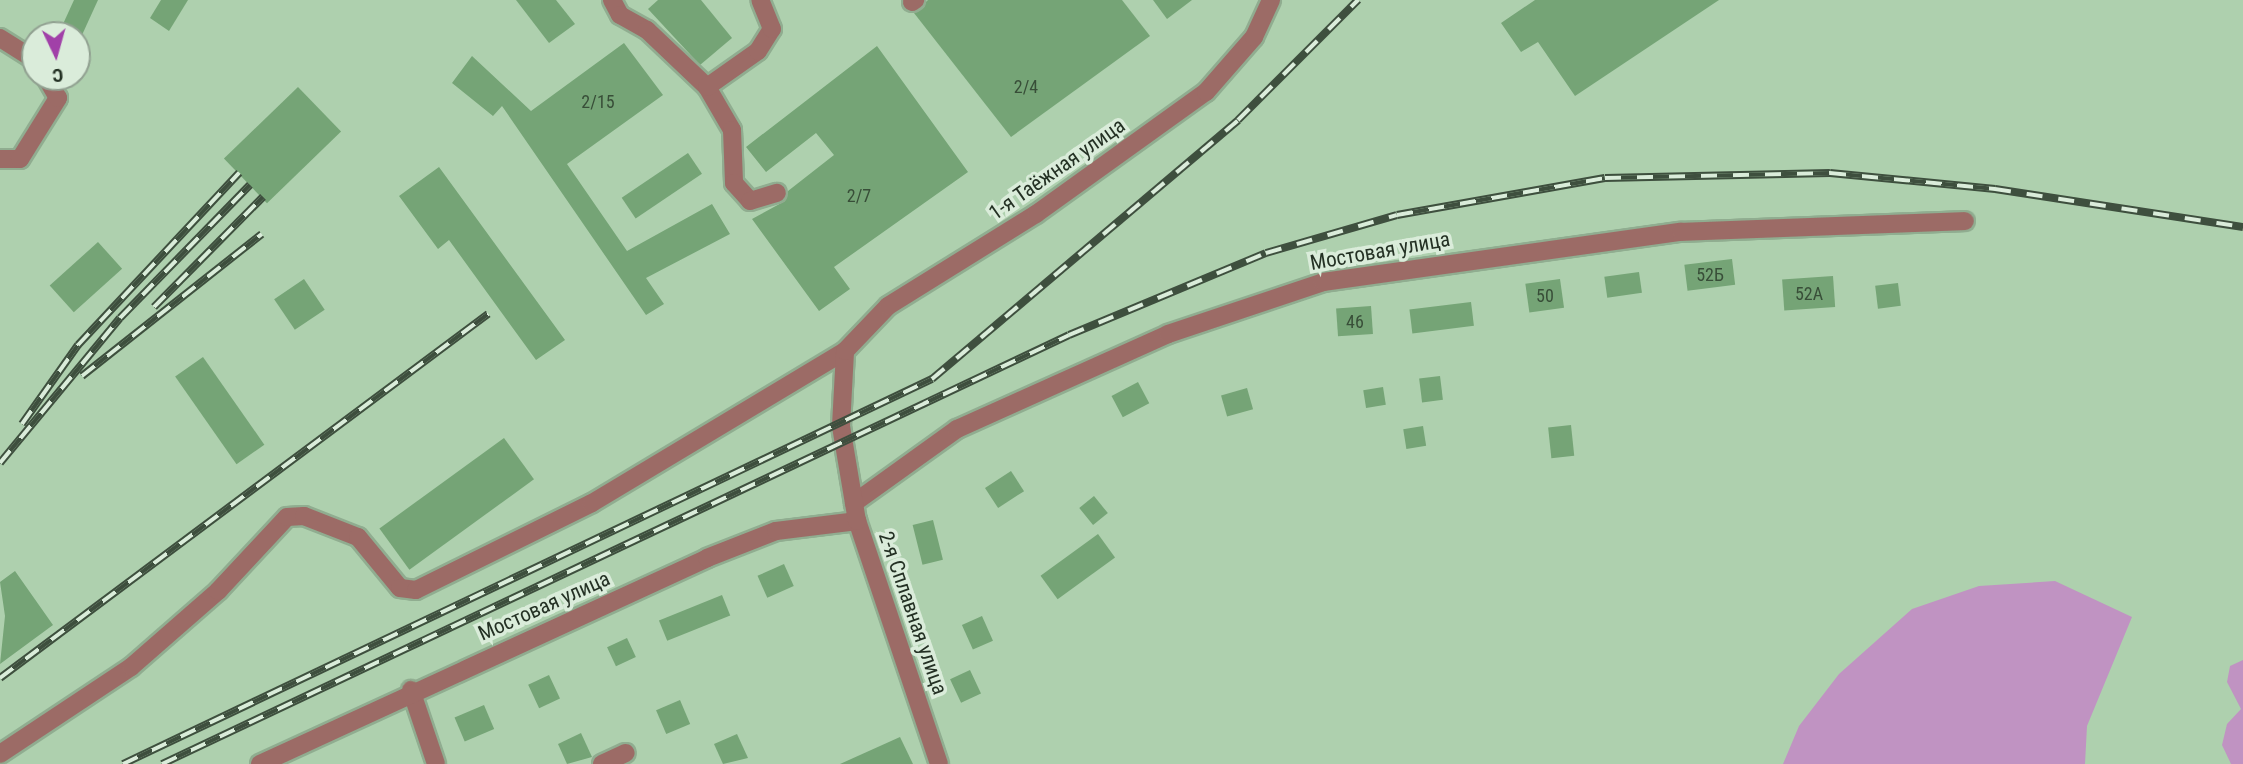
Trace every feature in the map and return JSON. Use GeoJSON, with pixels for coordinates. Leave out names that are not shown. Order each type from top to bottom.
{"type":"FeatureCollection","features":[{"type":"Feature","properties":{"kind":"street"},"geometry":{"type":"LineString","coordinates":[[612,0],[620,15],[647,30],[707,87],[732,130],[734,183],[750,201],[777,193]]}},
{"type":"Feature","properties":{"kind":"street"},"geometry":{"type":"LineString","coordinates":[[707,87],[758,51],[772,29],[760,0]]}},
{"type":"Feature","properties":{"kind":"street","name":"1-я Таёжная улица"},"geometry":{"type":"LineString","coordinates":[[0,754],[131,667],[218,591],[288,517],[304,516],[358,537],[400,588],[416,590],[592,503],[845,351],[888,306],[1036,214],[1206,92],[1254,37],[1271,0]]}},
{"type":"Feature","properties":{"kind":"street"},"geometry":{"type":"LineString","coordinates":[[0,38],[21,51]]}},
{"type":"Feature","properties":{"kind":"street"},"geometry":{"type":"LineString","coordinates":[[1,160],[20,159],[58,98],[54,91]]}},
{"type":"Feature","properties":{"kind":"street","name":"Мостовая улица"},"geometry":{"type":"LineString","coordinates":[[854,503],[969,423],[1168,334],[1322,282],[1681,232],[1965,221]]}},
{"type":"Feature","properties":{"kind":"street","name":"2-я Сплавная улица"},"geometry":{"type":"LineString","coordinates":[[845,351],[841,426],[857,521],[939,764]]}},
{"type":"Feature","properties":{"kind":"street","name":"Мостовая улица"},"geometry":{"type":"LineString","coordinates":[[260,764],[411,690],[776,531],[857,521]]}},
{"type":"Feature","properties":{"kind":"street"},"geometry":{"type":"LineString","coordinates":[[411,690],[436,764]]}},
{"type":"Feature","properties":{"kind":"street"},"geometry":{"type":"LineString","coordinates":[[602,764],[626,753]]}},
{"type":"Feature","properties":{"kind":"shaded area"},"geometry":{"type":"Polygon","coordinates":[[[2055,581],[2132,617],[2087,726],[2085,764],[1783,764],[1799,726],[1839,674],[1912,609],[1979,586],[2055,581]]]}},
{"type":"Feature","properties":{"kind":"shaded area"},"geometry":{"type":"Polygon","coordinates":[[[2243,660],[2243,764],[2231,764],[2222,745],[2227,724],[2241,709],[2227,682],[2230,666],[2243,660]]]}},
{"type":"Feature","properties":{"kind":"building"},"geometry":{"type":"Polygon","coordinates":[[[74,0],[98,0],[88,21],[64,21],[74,0]]]}},
{"type":"Feature","properties":{"kind":"building"},"geometry":{"type":"Polygon","coordinates":[[[161,0],[188,0],[169,31],[150,18],[161,0]]]}},
{"type":"Feature","properties":{"kind":"building"},"geometry":{"type":"Polygon","coordinates":[[[516,0],[556,0],[575,24],[549,43],[516,0]]]}},
{"type":"Feature","properties":{"kind":"building"},"geometry":{"type":"Polygon","coordinates":[[[658,0],[701,0],[732,38],[700,65],[648,9],[658,0]]]}},
{"type":"Feature","properties":{"kind":"building"},"geometry":{"type":"Polygon","coordinates":[[[928,0],[1122,0],[1150,36],[1011,137],[914,13],[928,0]]]}},
{"type":"Feature","properties":{"kind":"building"},"geometry":{"type":"Polygon","coordinates":[[[1153,0],[1192,0],[1167,19],[1153,0]]]}},
{"type":"Feature","properties":{"kind":"building"},"geometry":{"type":"Polygon","coordinates":[[[1535,0],[1719,0],[1575,96],[1538,42],[1521,52],[1501,23],[1535,0]]]}},
{"type":"Feature","properties":{"kind":"building"},"geometry":{"type":"Polygon","coordinates":[[[624,43],[663,95],[567,164],[627,251],[712,204],[730,234],[646,278],[664,304],[646,315],[502,106],[493,116],[452,83],[472,56],[531,111],[624,43]]]}},
{"type":"Feature","properties":{"kind":"building"},"geometry":{"type":"Polygon","coordinates":[[[877,46],[968,172],[834,267],[850,289],[819,311],[752,219],[785,201],[788,191],[834,155],[816,133],[766,172],[746,147],[877,46]]]}},
{"type":"Feature","properties":{"kind":"building"},"geometry":{"type":"Polygon","coordinates":[[[298,87],[341,132],[267,203],[224,159],[298,87]]]}},
{"type":"Feature","properties":{"kind":"building"},"geometry":{"type":"Polygon","coordinates":[[[688,153],[702,174],[636,218],[622,198],[688,153]]]}},
{"type":"Feature","properties":{"kind":"building"},"geometry":{"type":"Polygon","coordinates":[[[439,167],[565,340],[536,360],[449,240],[438,249],[399,196],[439,167]]]}},
{"type":"Feature","properties":{"kind":"building"},"geometry":{"type":"Polygon","coordinates":[[[98,242],[122,269],[74,312],[50,285],[98,242]]]}},
{"type":"Feature","properties":{"kind":"building"},"geometry":{"type":"Polygon","coordinates":[[[1732,259],[1735,285],[1688,291],[1684,265],[1732,259]]]}},
{"type":"Feature","properties":{"kind":"building"},"geometry":{"type":"Polygon","coordinates":[[[1639,272],[1642,293],[1607,298],[1604,277],[1639,272]]]}},
{"type":"Feature","properties":{"kind":"building"},"geometry":{"type":"Polygon","coordinates":[[[1833,276],[1835,307],[1784,310],[1782,280],[1833,276]]]}},
{"type":"Feature","properties":{"kind":"building"},"geometry":{"type":"Polygon","coordinates":[[[304,279],[325,310],[295,330],[274,299],[304,279]]]}},
{"type":"Feature","properties":{"kind":"building"},"geometry":{"type":"Polygon","coordinates":[[[1560,279],[1564,308],[1529,313],[1525,284],[1560,279]]]}},
{"type":"Feature","properties":{"kind":"building"},"geometry":{"type":"Polygon","coordinates":[[[1898,283],[1901,306],[1878,309],[1875,286],[1898,283]]]}},
{"type":"Feature","properties":{"kind":"building"},"geometry":{"type":"Polygon","coordinates":[[[1471,302],[1474,326],[1412,333],[1409,310],[1471,302]]]}},
{"type":"Feature","properties":{"kind":"building"},"geometry":{"type":"Polygon","coordinates":[[[1371,306],[1373,334],[1338,336],[1336,308],[1371,306]]]}},
{"type":"Feature","properties":{"kind":"building"},"geometry":{"type":"Polygon","coordinates":[[[203,357],[264,445],[237,464],[175,377],[203,357]]]}},
{"type":"Feature","properties":{"kind":"building"},"geometry":{"type":"Polygon","coordinates":[[[1440,376],[1443,400],[1422,402],[1419,379],[1440,376]]]}},
{"type":"Feature","properties":{"kind":"building"},"geometry":{"type":"Polygon","coordinates":[[[1138,382],[1149,403],[1123,417],[1112,396],[1138,382]]]}},
{"type":"Feature","properties":{"kind":"building"},"geometry":{"type":"Polygon","coordinates":[[[1383,387],[1386,405],[1366,408],[1363,390],[1383,387]]]}},
{"type":"Feature","properties":{"kind":"building"},"geometry":{"type":"Polygon","coordinates":[[[1247,388],[1253,409],[1227,417],[1221,395],[1247,388]]]}},
{"type":"Feature","properties":{"kind":"building"},"geometry":{"type":"Polygon","coordinates":[[[1571,425],[1574,456],[1551,458],[1548,427],[1571,425]]]}},
{"type":"Feature","properties":{"kind":"building"},"geometry":{"type":"Polygon","coordinates":[[[1423,426],[1426,446],[1406,449],[1403,429],[1423,426]]]}},
{"type":"Feature","properties":{"kind":"building"},"geometry":{"type":"Polygon","coordinates":[[[504,438],[534,479],[409,570],[379,529],[504,438]]]}},
{"type":"Feature","properties":{"kind":"building"},"geometry":{"type":"Polygon","coordinates":[[[1011,471],[1024,491],[998,508],[985,488],[1011,471]]]}},
{"type":"Feature","properties":{"kind":"building"},"geometry":{"type":"Polygon","coordinates":[[[1094,496],[1108,513],[1093,525],[1079,508],[1094,496]]]}},
{"type":"Feature","properties":{"kind":"building"},"geometry":{"type":"Polygon","coordinates":[[[933,520],[943,560],[923,565],[913,525],[933,520]]]}},
{"type":"Feature","properties":{"kind":"building"},"geometry":{"type":"Polygon","coordinates":[[[1098,534],[1115,557],[1058,599],[1041,576],[1098,534]]]}},
{"type":"Feature","properties":{"kind":"building"},"geometry":{"type":"Polygon","coordinates":[[[784,564],[794,586],[767,598],[758,576],[784,564]]]}},
{"type":"Feature","properties":{"kind":"building"},"geometry":{"type":"Polygon","coordinates":[[[15,571],[53,625],[0,664],[5,616],[0,582],[15,571]]]}},
{"type":"Feature","properties":{"kind":"building"},"geometry":{"type":"Polygon","coordinates":[[[722,595],[730,615],[667,641],[659,620],[722,595]]]}},
{"type":"Feature","properties":{"kind":"building"},"geometry":{"type":"Polygon","coordinates":[[[982,616],[993,641],[973,650],[962,625],[982,616]]]}},
{"type":"Feature","properties":{"kind":"building"},"geometry":{"type":"Polygon","coordinates":[[[627,638],[636,657],[616,666],[607,647],[627,638]]]}},
{"type":"Feature","properties":{"kind":"building"},"geometry":{"type":"Polygon","coordinates":[[[970,670],[981,694],[961,703],[950,679],[970,670]]]}},
{"type":"Feature","properties":{"kind":"building"},"geometry":{"type":"Polygon","coordinates":[[[549,675],[560,699],[539,708],[528,685],[549,675]]]}},
{"type":"Feature","properties":{"kind":"building"},"geometry":{"type":"Polygon","coordinates":[[[680,700],[690,724],[666,734],[656,710],[680,700]]]}},
{"type":"Feature","properties":{"kind":"building"},"geometry":{"type":"Polygon","coordinates":[[[484,705],[494,729],[465,741],[455,718],[484,705]]]}},
{"type":"Feature","properties":{"kind":"building"},"geometry":{"type":"Polygon","coordinates":[[[581,733],[592,757],[567,764],[558,744],[581,733]]]}},
{"type":"Feature","properties":{"kind":"building"},"geometry":{"type":"Polygon","coordinates":[[[737,734],[748,758],[723,764],[714,744],[737,734]]]}},
{"type":"Feature","properties":{"kind":"building"},"geometry":{"type":"Polygon","coordinates":[[[900,737],[913,764],[840,764],[900,737]]]}},
{"type":"Feature","properties":{"kind":"railway"},"geometry":{"type":"LineString","coordinates":[[123,764],[932,379],[1238,120],[1358,0]]}},
{"type":"Feature","properties":{"kind":"railway"},"geometry":{"type":"LineString","coordinates":[[22,424],[78,345],[239,173]]}},
{"type":"Feature","properties":{"kind":"railway"},"geometry":{"type":"LineString","coordinates":[[162,764],[1069,335],[1266,253],[1397,215],[1605,178],[1830,173],[1995,189],[2243,227]]}},
{"type":"Feature","properties":{"kind":"railway"},"geometry":{"type":"LineString","coordinates":[[0,463],[120,318],[250,185]]}},
{"type":"Feature","properties":{"kind":"railway"},"geometry":{"type":"LineString","coordinates":[[154,307],[263,197]]}},
{"type":"Feature","properties":{"kind":"railway"},"geometry":{"type":"LineString","coordinates":[[82,376],[262,234]]}},
{"type":"Feature","properties":{"kind":"railway"},"geometry":{"type":"LineString","coordinates":[[0,678],[488,314]]}}]}
